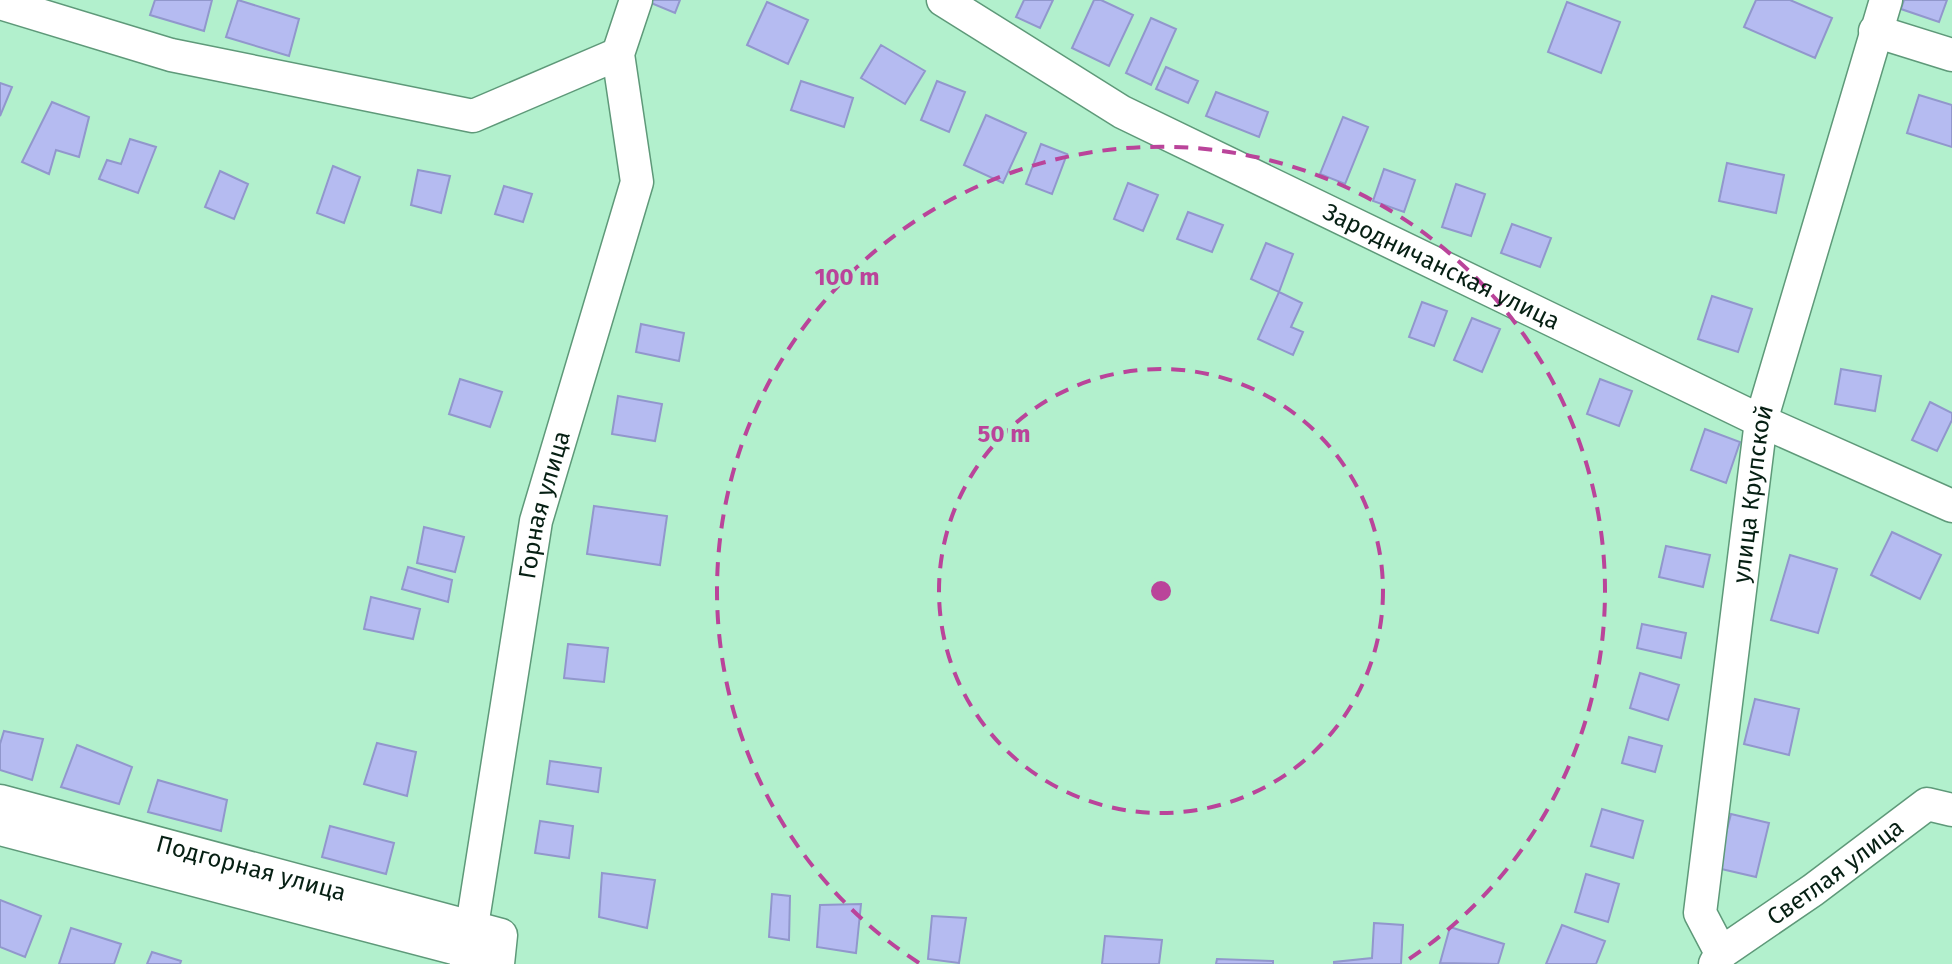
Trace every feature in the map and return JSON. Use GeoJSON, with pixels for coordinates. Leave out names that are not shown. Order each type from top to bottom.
{"type":"FeatureCollection","features":[{"type":"Feature","properties":{"kind":"street","name":"Горная улица"},"geometry":{"type":"LineString","coordinates":[[489,952],[536,521],[637,182],[618,54],[636,0]]}},
{"type":"Feature","properties":{"kind":"street","name":"Зародничанская улица"},"geometry":{"type":"LineString","coordinates":[[943,0],[1122,112],[1761,421],[1952,506]]}},
{"type":"Feature","properties":{"kind":"street","name":"улица Крупской"},"geometry":{"type":"LineString","coordinates":[[1718,959],[1700,913],[1761,421],[1886,0]]}},
{"type":"Feature","properties":{"kind":"street"},"geometry":{"type":"LineString","coordinates":[[0,3],[171,55],[473,116],[618,54]]}},
{"type":"Feature","properties":{"kind":"street"},"geometry":{"type":"LineString","coordinates":[[1875,31],[1952,55]]}},
{"type":"Feature","properties":{"kind":"street","name":"Подгорная улица"},"geometry":{"type":"LineString","coordinates":[[0,801],[489,952]]}},
{"type":"Feature","properties":{"kind":"street","name":"Светлая улица"},"geometry":{"type":"LineString","coordinates":[[1718,959],[1927,804],[1952,810]]}},
{"type":"Feature","properties":{"kind":"street"},"geometry":{"type":"LineString","coordinates":[[0,829],[489,952]]}},
{"type":"Feature","properties":{"kind":"building"},"geometry":{"type":"Polygon","coordinates":[[[155,0],[212,0],[204,31],[150,15],[155,0]]]}},
{"type":"Feature","properties":{"kind":"building"},"geometry":{"type":"Polygon","coordinates":[[[238,0],[299,19],[289,56],[226,37],[238,0]]]}},
{"type":"Feature","properties":{"kind":"building"},"geometry":{"type":"Polygon","coordinates":[[[644,0],[680,0],[675,13],[644,0]]]}},
{"type":"Feature","properties":{"kind":"building"},"geometry":{"type":"Polygon","coordinates":[[[1024,0],[1053,0],[1040,28],[1016,17],[1024,0]]]}},
{"type":"Feature","properties":{"kind":"building"},"geometry":{"type":"Polygon","coordinates":[[[1094,0],[1101,0],[1133,15],[1109,66],[1072,48],[1094,0]]]}},
{"type":"Feature","properties":{"kind":"building"},"geometry":{"type":"Polygon","coordinates":[[[1756,0],[1790,0],[1832,18],[1815,58],[1744,27],[1756,0]]]}},
{"type":"Feature","properties":{"kind":"building"},"geometry":{"type":"Polygon","coordinates":[[[1904,0],[1947,0],[1939,22],[1901,9],[1904,0]]]}},
{"type":"Feature","properties":{"kind":"building"},"geometry":{"type":"Polygon","coordinates":[[[767,2],[808,20],[788,64],[747,45],[767,2]]]}},
{"type":"Feature","properties":{"kind":"building"},"geometry":{"type":"Polygon","coordinates":[[[1567,2],[1620,22],[1601,73],[1548,52],[1567,2]]]}},
{"type":"Feature","properties":{"kind":"building"},"geometry":{"type":"Polygon","coordinates":[[[1151,18],[1176,29],[1151,85],[1126,73],[1151,18]]]}},
{"type":"Feature","properties":{"kind":"building"},"geometry":{"type":"Polygon","coordinates":[[[881,45],[925,71],[905,104],[861,78],[881,45]]]}},
{"type":"Feature","properties":{"kind":"building"},"geometry":{"type":"Polygon","coordinates":[[[1166,67],[1198,81],[1188,103],[1156,89],[1166,67]]]}},
{"type":"Feature","properties":{"kind":"building"},"geometry":{"type":"Polygon","coordinates":[[[801,81],[853,98],[844,127],[791,110],[801,81]]]}},
{"type":"Feature","properties":{"kind":"building"},"geometry":{"type":"Polygon","coordinates":[[[937,81],[965,92],[949,132],[921,120],[937,81]]]}},
{"type":"Feature","properties":{"kind":"building"},"geometry":{"type":"Polygon","coordinates":[[[0,83],[12,87],[0,116],[0,83]]]}},
{"type":"Feature","properties":{"kind":"building"},"geometry":{"type":"Polygon","coordinates":[[[1216,92],[1268,112],[1259,137],[1206,116],[1216,92]]]}},
{"type":"Feature","properties":{"kind":"building"},"geometry":{"type":"Polygon","coordinates":[[[1919,95],[1952,105],[1952,147],[1907,133],[1919,95]]]}},
{"type":"Feature","properties":{"kind":"building"},"geometry":{"type":"Polygon","coordinates":[[[52,102],[89,117],[79,157],[56,150],[49,174],[22,162],[52,102]]]}},
{"type":"Feature","properties":{"kind":"building"},"geometry":{"type":"Polygon","coordinates":[[[986,115],[1026,133],[1003,183],[964,165],[986,115]]]}},
{"type":"Feature","properties":{"kind":"building"},"geometry":{"type":"Polygon","coordinates":[[[1343,117],[1368,127],[1345,184],[1320,174],[1343,117]]]}},
{"type":"Feature","properties":{"kind":"building"},"geometry":{"type":"Polygon","coordinates":[[[130,139],[156,147],[138,193],[99,179],[107,160],[121,164],[130,139]]]}},
{"type":"Feature","properties":{"kind":"building"},"geometry":{"type":"Polygon","coordinates":[[[1041,144],[1067,154],[1052,194],[1026,184],[1041,144]]]}},
{"type":"Feature","properties":{"kind":"building"},"geometry":{"type":"Polygon","coordinates":[[[1727,163],[1784,175],[1776,213],[1719,201],[1727,163]]]}},
{"type":"Feature","properties":{"kind":"building"},"geometry":{"type":"Polygon","coordinates":[[[333,166],[360,177],[344,223],[317,213],[333,166]]]}},
{"type":"Feature","properties":{"kind":"building"},"geometry":{"type":"Polygon","coordinates":[[[1384,169],[1415,180],[1404,212],[1373,201],[1384,169]]]}},
{"type":"Feature","properties":{"kind":"building"},"geometry":{"type":"Polygon","coordinates":[[[418,170],[450,176],[441,213],[411,205],[418,170]]]}},
{"type":"Feature","properties":{"kind":"building"},"geometry":{"type":"Polygon","coordinates":[[[220,171],[248,184],[234,219],[205,207],[220,171]]]}},
{"type":"Feature","properties":{"kind":"building"},"geometry":{"type":"Polygon","coordinates":[[[1128,183],[1158,195],[1143,231],[1114,219],[1128,183]]]}},
{"type":"Feature","properties":{"kind":"building"},"geometry":{"type":"Polygon","coordinates":[[[1456,184],[1485,194],[1471,236],[1442,227],[1456,184]]]}},
{"type":"Feature","properties":{"kind":"building"},"geometry":{"type":"Polygon","coordinates":[[[504,186],[532,194],[523,222],[495,214],[504,186]]]}},
{"type":"Feature","properties":{"kind":"building"},"geometry":{"type":"Polygon","coordinates":[[[1188,212],[1223,225],[1212,252],[1177,239],[1188,212]]]}},
{"type":"Feature","properties":{"kind":"building"},"geometry":{"type":"Polygon","coordinates":[[[1512,224],[1551,238],[1540,267],[1501,253],[1512,224]]]}},
{"type":"Feature","properties":{"kind":"building"},"geometry":{"type":"Polygon","coordinates":[[[1266,243],[1293,254],[1279,292],[1251,279],[1266,243]]]}},
{"type":"Feature","properties":{"kind":"building"},"geometry":{"type":"Polygon","coordinates":[[[1279,292],[1302,303],[1291,327],[1303,332],[1293,355],[1258,339],[1279,292]]]}},
{"type":"Feature","properties":{"kind":"building"},"geometry":{"type":"Polygon","coordinates":[[[1712,296],[1752,309],[1738,352],[1698,339],[1712,296]]]}},
{"type":"Feature","properties":{"kind":"building"},"geometry":{"type":"Polygon","coordinates":[[[1422,302],[1447,311],[1434,346],[1409,337],[1422,302]]]}},
{"type":"Feature","properties":{"kind":"building"},"geometry":{"type":"Polygon","coordinates":[[[1472,318],[1500,329],[1482,372],[1454,360],[1472,318]]]}},
{"type":"Feature","properties":{"kind":"building"},"geometry":{"type":"Polygon","coordinates":[[[641,324],[684,333],[679,361],[636,352],[641,324]]]}},
{"type":"Feature","properties":{"kind":"building"},"geometry":{"type":"Polygon","coordinates":[[[1841,369],[1881,376],[1875,411],[1835,404],[1841,369]]]}},
{"type":"Feature","properties":{"kind":"building"},"geometry":{"type":"Polygon","coordinates":[[[460,379],[502,392],[490,427],[449,414],[460,379]]]}},
{"type":"Feature","properties":{"kind":"building"},"geometry":{"type":"Polygon","coordinates":[[[1600,379],[1632,391],[1619,426],[1587,414],[1600,379]]]}},
{"type":"Feature","properties":{"kind":"building"},"geometry":{"type":"Polygon","coordinates":[[[618,396],[662,404],[655,441],[612,434],[618,396]]]}},
{"type":"Feature","properties":{"kind":"building"},"geometry":{"type":"Polygon","coordinates":[[[1930,402],[1952,413],[1952,420],[1937,451],[1912,440],[1930,402]]]}},
{"type":"Feature","properties":{"kind":"building"},"geometry":{"type":"Polygon","coordinates":[[[1705,429],[1740,442],[1726,483],[1691,470],[1705,429]]]}},
{"type":"Feature","properties":{"kind":"building"},"geometry":{"type":"Polygon","coordinates":[[[594,506],[667,516],[660,565],[587,554],[594,506]]]}},
{"type":"Feature","properties":{"kind":"building"},"geometry":{"type":"Polygon","coordinates":[[[424,527],[464,537],[455,572],[417,563],[424,527]]]}},
{"type":"Feature","properties":{"kind":"building"},"geometry":{"type":"Polygon","coordinates":[[[1892,532],[1941,555],[1920,599],[1871,575],[1892,532]]]}},
{"type":"Feature","properties":{"kind":"building"},"geometry":{"type":"Polygon","coordinates":[[[1666,546],[1710,555],[1703,587],[1659,577],[1666,546]]]}},
{"type":"Feature","properties":{"kind":"building"},"geometry":{"type":"Polygon","coordinates":[[[1790,555],[1837,569],[1818,633],[1771,620],[1790,555]]]}},
{"type":"Feature","properties":{"kind":"building"},"geometry":{"type":"Polygon","coordinates":[[[408,567],[452,580],[448,602],[402,589],[408,567]]]}},
{"type":"Feature","properties":{"kind":"building"},"geometry":{"type":"Polygon","coordinates":[[[371,597],[420,609],[413,639],[364,629],[371,597]]]}},
{"type":"Feature","properties":{"kind":"building"},"geometry":{"type":"Polygon","coordinates":[[[1642,624],[1686,633],[1681,658],[1637,648],[1642,624]]]}},
{"type":"Feature","properties":{"kind":"building"},"geometry":{"type":"Polygon","coordinates":[[[568,644],[608,648],[604,682],[564,678],[568,644]]]}},
{"type":"Feature","properties":{"kind":"building"},"geometry":{"type":"Polygon","coordinates":[[[1640,673],[1679,685],[1668,720],[1630,708],[1640,673]]]}},
{"type":"Feature","properties":{"kind":"building"},"geometry":{"type":"Polygon","coordinates":[[[1755,699],[1799,709],[1789,755],[1744,744],[1755,699]]]}},
{"type":"Feature","properties":{"kind":"building"},"geometry":{"type":"Polygon","coordinates":[[[4,731],[43,739],[32,780],[0,770],[0,744],[4,731]]]}},
{"type":"Feature","properties":{"kind":"building"},"geometry":{"type":"Polygon","coordinates":[[[1629,737],[1662,746],[1655,772],[1622,763],[1629,737]]]}},
{"type":"Feature","properties":{"kind":"building"},"geometry":{"type":"Polygon","coordinates":[[[377,743],[416,752],[407,796],[364,784],[377,743]]]}},
{"type":"Feature","properties":{"kind":"building"},"geometry":{"type":"Polygon","coordinates":[[[77,745],[132,767],[119,804],[61,787],[77,745]]]}},
{"type":"Feature","properties":{"kind":"building"},"geometry":{"type":"Polygon","coordinates":[[[550,761],[601,768],[598,792],[547,784],[550,761]]]}},
{"type":"Feature","properties":{"kind":"building"},"geometry":{"type":"Polygon","coordinates":[[[158,780],[227,800],[221,831],[148,812],[158,780]]]}},
{"type":"Feature","properties":{"kind":"building"},"geometry":{"type":"Polygon","coordinates":[[[1602,809],[1643,821],[1633,858],[1591,846],[1602,809]]]}},
{"type":"Feature","properties":{"kind":"building"},"geometry":{"type":"Polygon","coordinates":[[[1731,814],[1769,823],[1756,877],[1717,868],[1731,814]]]}},
{"type":"Feature","properties":{"kind":"building"},"geometry":{"type":"Polygon","coordinates":[[[540,821],[573,826],[569,858],[535,853],[540,821]]]}},
{"type":"Feature","properties":{"kind":"building"},"geometry":{"type":"Polygon","coordinates":[[[330,826],[394,843],[386,874],[322,857],[330,826]]]}},
{"type":"Feature","properties":{"kind":"building"},"geometry":{"type":"Polygon","coordinates":[[[602,873],[655,880],[647,928],[599,917],[602,873]]]}},
{"type":"Feature","properties":{"kind":"building"},"geometry":{"type":"Polygon","coordinates":[[[1586,874],[1619,884],[1608,922],[1575,912],[1586,874]]]}},
{"type":"Feature","properties":{"kind":"building"},"geometry":{"type":"Polygon","coordinates":[[[772,894],[790,896],[789,940],[769,937],[772,894]]]}},
{"type":"Feature","properties":{"kind":"building"},"geometry":{"type":"Polygon","coordinates":[[[0,900],[41,916],[25,957],[0,947],[0,900]]]}},
{"type":"Feature","properties":{"kind":"building"},"geometry":{"type":"Polygon","coordinates":[[[861,904],[856,953],[817,947],[820,905],[861,904]]]}},
{"type":"Feature","properties":{"kind":"building"},"geometry":{"type":"Polygon","coordinates":[[[932,916],[966,918],[959,963],[928,959],[932,916]]]}},
{"type":"Feature","properties":{"kind":"building"},"geometry":{"type":"Polygon","coordinates":[[[1374,923],[1403,925],[1401,964],[1334,964],[1372,958],[1374,923]]]}},
{"type":"Feature","properties":{"kind":"building"},"geometry":{"type":"Polygon","coordinates":[[[1562,925],[1605,941],[1596,964],[1546,964],[1562,925]]]}},
{"type":"Feature","properties":{"kind":"building"},"geometry":{"type":"Polygon","coordinates":[[[1450,927],[1504,944],[1498,964],[1440,963],[1450,927]]]}},
{"type":"Feature","properties":{"kind":"building"},"geometry":{"type":"Polygon","coordinates":[[[71,928],[121,944],[114,964],[59,964],[71,928]]]}},
{"type":"Feature","properties":{"kind":"building"},"geometry":{"type":"Polygon","coordinates":[[[1105,936],[1162,940],[1159,964],[1102,964],[1105,936]]]}},
{"type":"Feature","properties":{"kind":"building"},"geometry":{"type":"Polygon","coordinates":[[[152,952],[181,961],[180,964],[147,964],[152,952]]]}},
{"type":"Feature","properties":{"kind":"building"},"geometry":{"type":"Polygon","coordinates":[[[1217,959],[1273,961],[1273,964],[1216,964],[1217,959]]]}}]}
